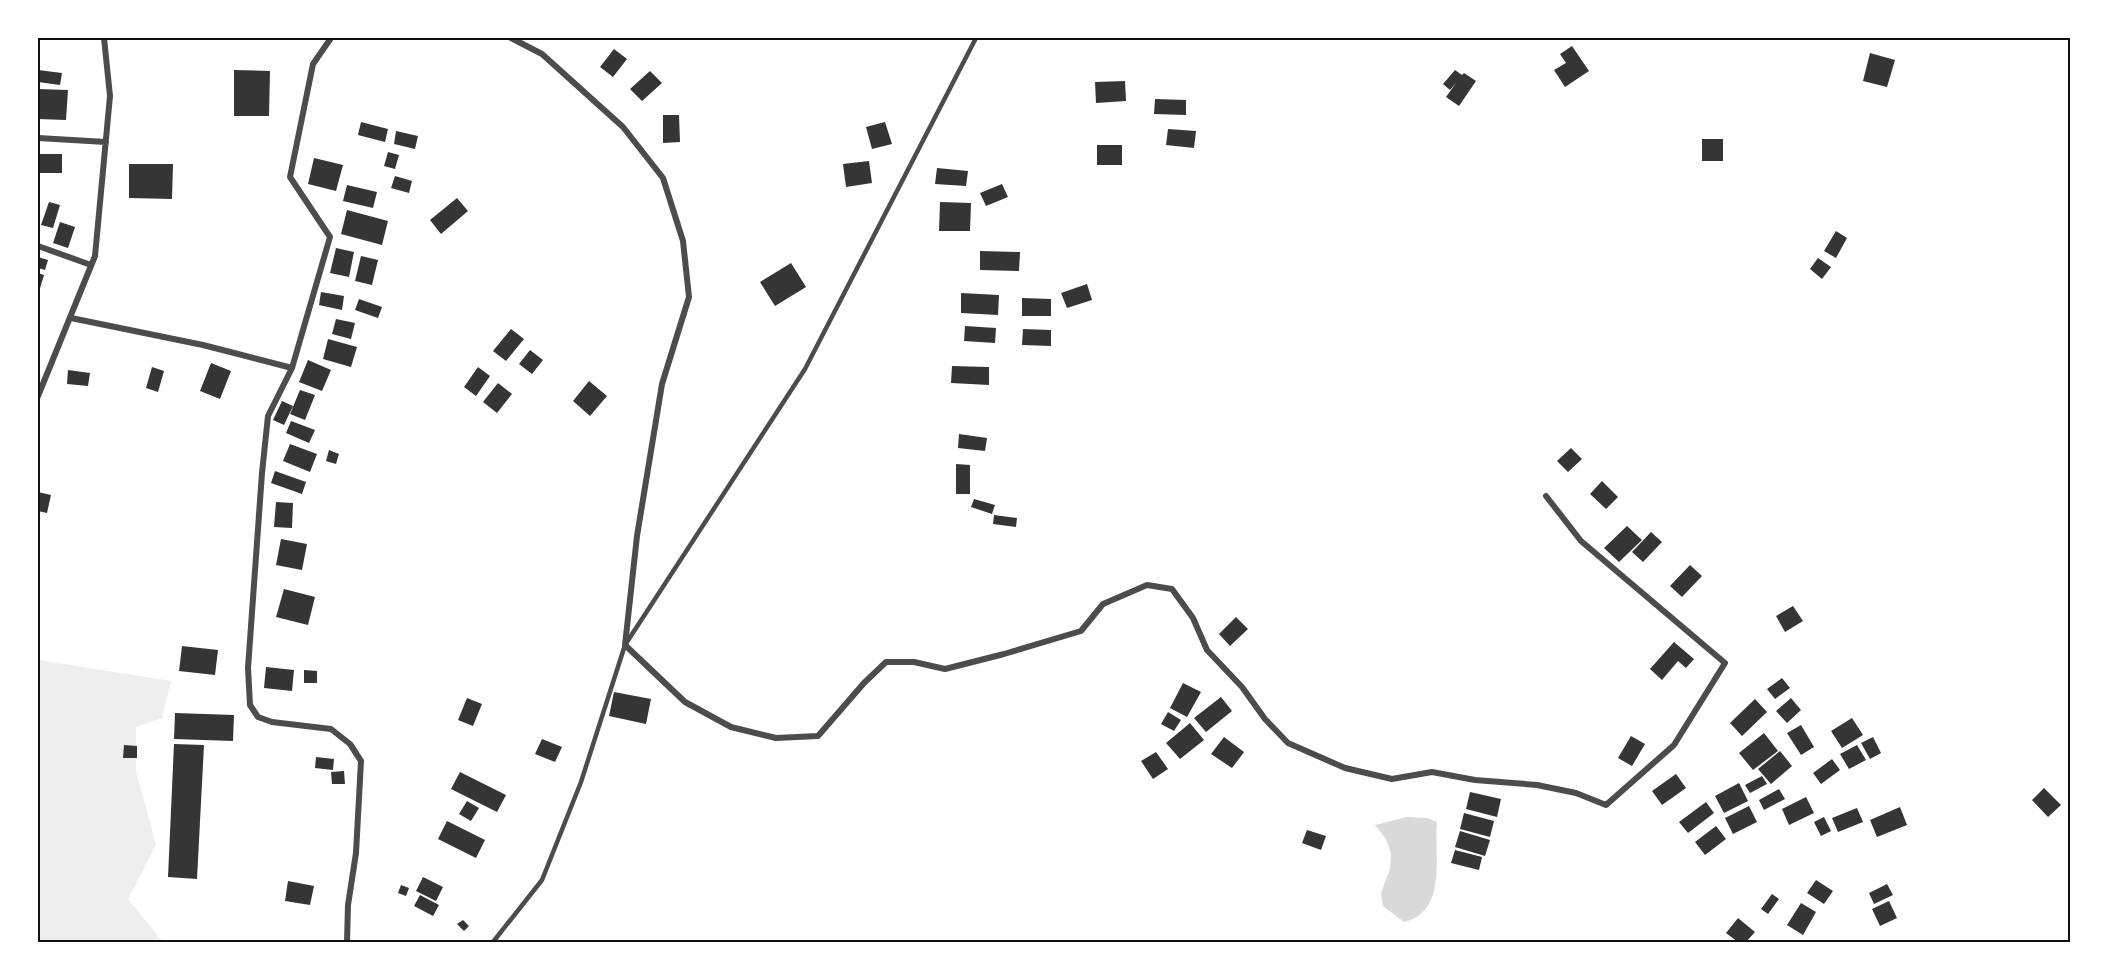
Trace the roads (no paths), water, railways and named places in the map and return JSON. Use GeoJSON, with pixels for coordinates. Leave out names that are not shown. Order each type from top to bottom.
{"type":"FeatureCollection","features":[{"type":"Feature","properties":{"kind":"street"},"geometry":{"type":"LineString","coordinates":[[38,396],[95,256],[110,96],[104,38]]}},
{"type":"Feature","properties":{"kind":"street"},"geometry":{"type":"LineString","coordinates":[[331,38],[314,64],[290,177],[330,237],[292,368],[268,416],[248,668],[250,705],[258,717],[272,722],[331,729],[350,744],[361,762],[357,853],[348,905],[347,942]]}},
{"type":"Feature","properties":{"kind":"street"},"geometry":{"type":"LineString","coordinates":[[511,38],[542,54],[623,127],[663,178],[683,241],[689,297],[662,384],[637,536],[625,645],[685,702],[731,727],[776,738],[818,736],[864,683],[886,662],[914,662],[945,669],[1004,654],[1081,631],[1103,604],[1147,585],[1172,589],[1193,618],[1207,651],[1242,687],[1265,719],[1288,743],[1345,768],[1392,779],[1432,772],[1475,780],[1537,785],[1576,793],[1606,805],[1674,745],[1725,663],[1581,541],[1546,496]]}},
{"type":"Feature","properties":{"kind":"street"},"geometry":{"type":"LineString","coordinates":[[38,138],[106,142]]}},
{"type":"Feature","properties":{"kind":"street"},"geometry":{"type":"LineString","coordinates":[[38,246],[92,265]]}},
{"type":"Feature","properties":{"kind":"street"},"geometry":{"type":"LineString","coordinates":[[71,318],[204,345],[292,368]]}},
{"type":"Feature","properties":{"kind":"lane"},"geometry":{"type":"LineString","coordinates":[[493,942],[542,880],[581,782],[625,645],[805,369],[976,38]]}}]}
